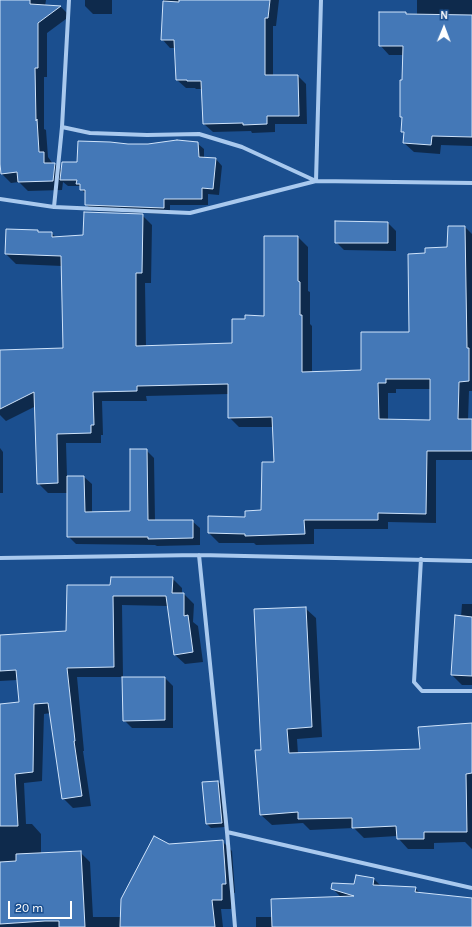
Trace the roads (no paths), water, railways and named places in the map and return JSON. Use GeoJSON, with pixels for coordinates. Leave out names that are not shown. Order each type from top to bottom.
{"type":"FeatureCollection","features":[{"type":"Feature","properties":{"kind":"street"},"geometry":{"type":"LineString","coordinates":[[54,207],[62,127],[68,0]]}},
{"type":"Feature","properties":{"kind":"street"},"geometry":{"type":"LineString","coordinates":[[316,181],[321,0]]}},
{"type":"Feature","properties":{"kind":"street"},"geometry":{"type":"LineString","coordinates":[[62,127],[90,133],[148,135],[199,134],[242,147],[316,181]]}},
{"type":"Feature","properties":{"kind":"street"},"geometry":{"type":"LineString","coordinates":[[0,199],[54,207],[190,213],[316,181],[472,183]]}},
{"type":"Feature","properties":{"kind":"street"},"geometry":{"type":"LineString","coordinates":[[0,558],[199,555],[472,561]]}},
{"type":"Feature","properties":{"kind":"street"},"geometry":{"type":"LineString","coordinates":[[199,555],[235,927]]}},
{"type":"Feature","properties":{"kind":"street"},"geometry":{"type":"LineString","coordinates":[[421,559],[414,682],[422,691],[472,691]]}},
{"type":"Feature","properties":{"kind":"street"},"geometry":{"type":"LineString","coordinates":[[227,832],[472,888]]}}]}
